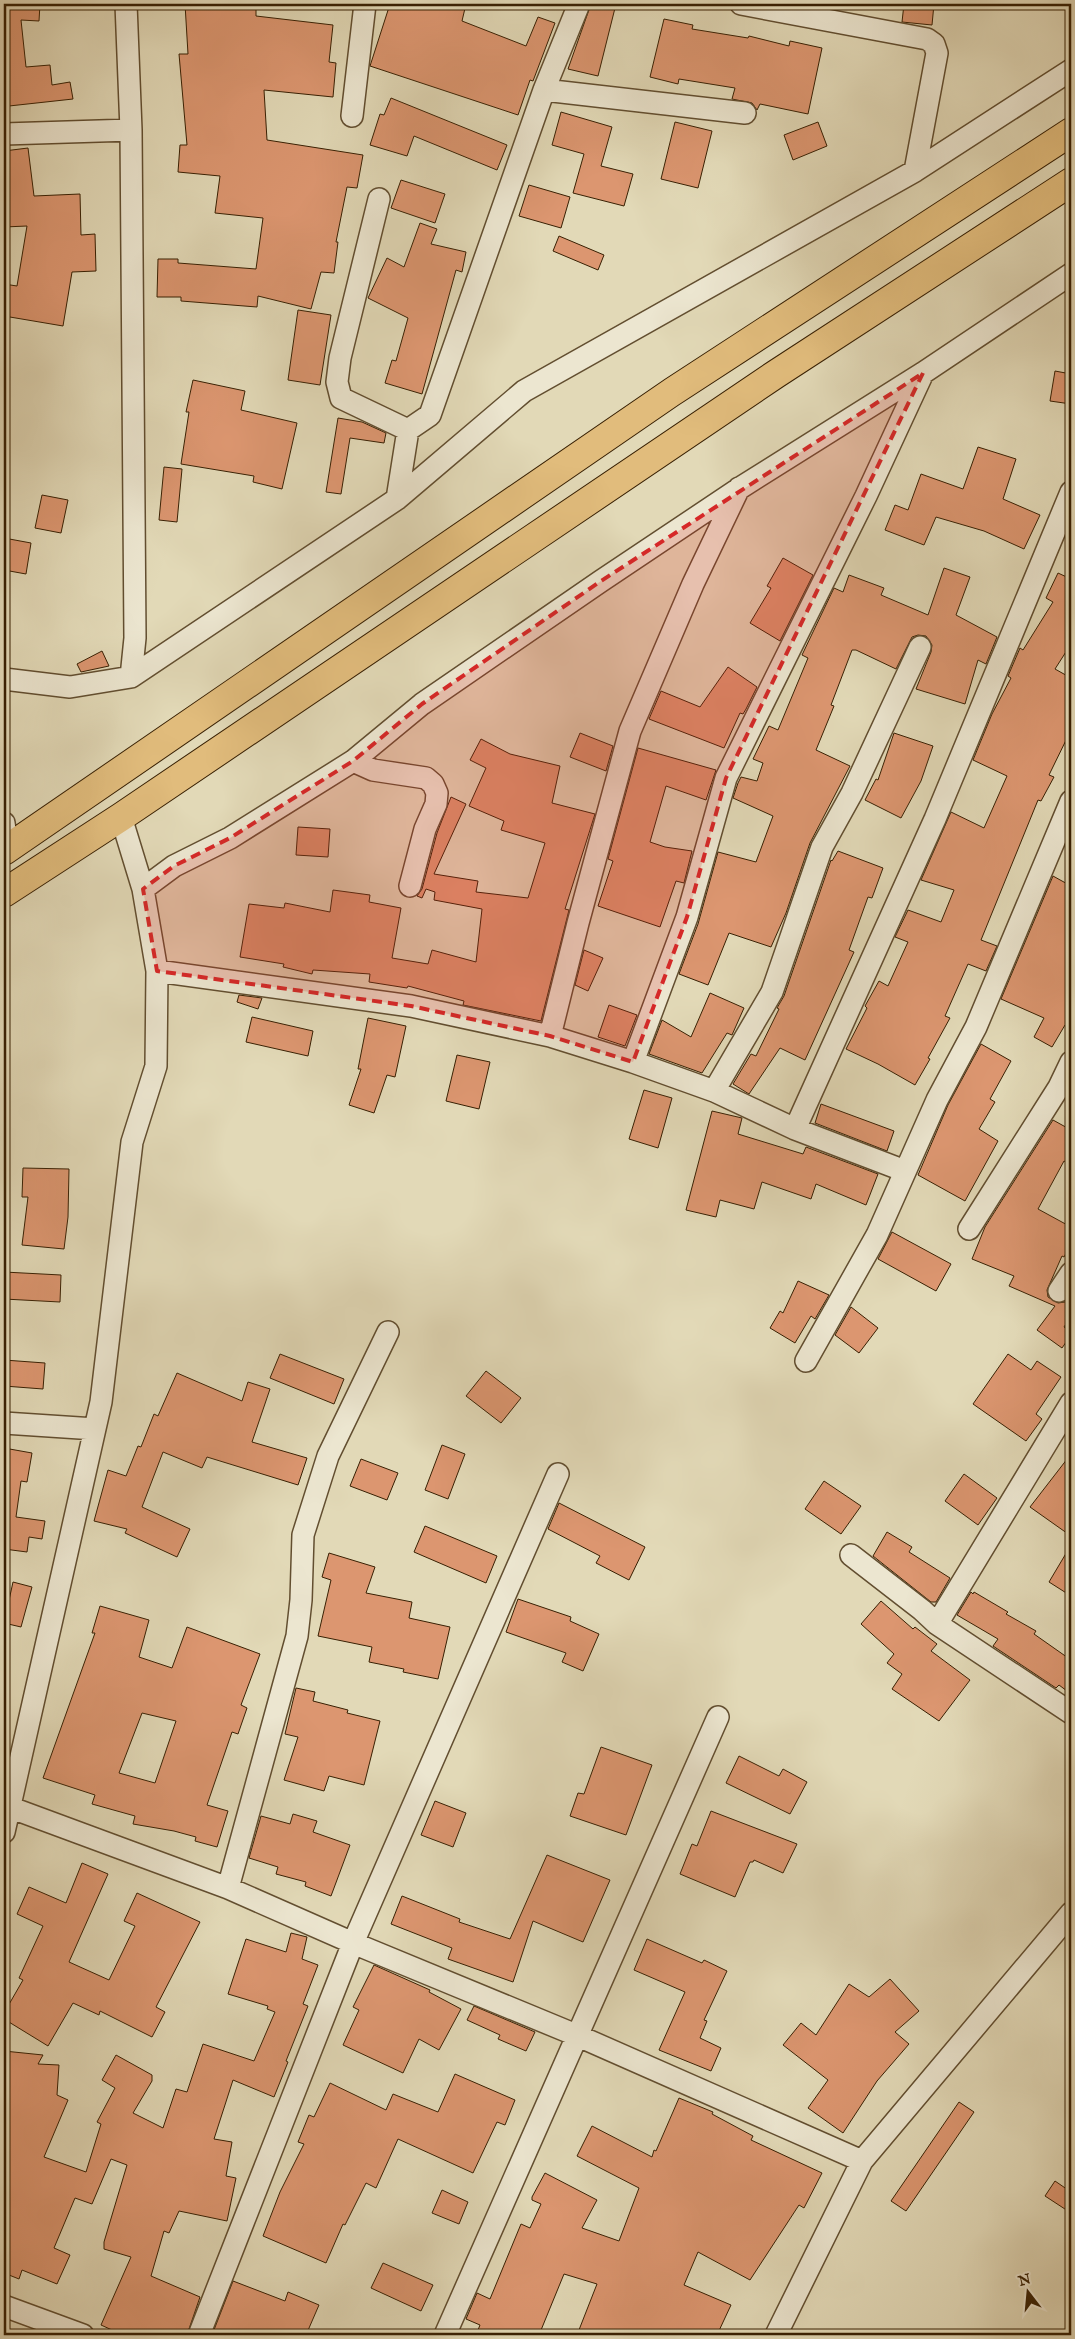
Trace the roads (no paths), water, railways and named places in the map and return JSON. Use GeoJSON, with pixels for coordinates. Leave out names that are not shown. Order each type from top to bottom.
{"type":"FeatureCollection","features":[{"type":"Feature","properties":{"kind":"highway"},"geometry":{"type":"LineString","coordinates":[[5,841],[672,392],[1071,132]]}},
{"type":"Feature","properties":{"kind":"highway"},"geometry":{"type":"LineString","coordinates":[[4,893],[121,817],[768,379],[1071,182]]}},
{"type":"Feature","properties":{"kind":"street"},"geometry":{"type":"LineString","coordinates":[[126,4],[131,130],[135,638],[131,677]]}},
{"type":"Feature","properties":{"kind":"street"},"geometry":{"type":"LineString","coordinates":[[352,116],[365,4]]}},
{"type":"Feature","properties":{"kind":"street"},"geometry":{"type":"LineString","coordinates":[[398,499],[408,430],[430,415],[544,90],[579,4]]}},
{"type":"Feature","properties":{"kind":"street"},"geometry":{"type":"LineString","coordinates":[[741,4],[927,39],[934,44],[938,53],[915,172]]}},
{"type":"Feature","properties":{"kind":"street"},"geometry":{"type":"LineString","coordinates":[[4,678],[70,687],[131,677],[398,499],[524,391],[915,172],[1071,70]]}},
{"type":"Feature","properties":{"kind":"street"},"geometry":{"type":"LineString","coordinates":[[544,90],[745,113]]}},
{"type":"Feature","properties":{"kind":"street"},"geometry":{"type":"LineString","coordinates":[[4,134],[131,130]]}},
{"type":"Feature","properties":{"kind":"street"},"geometry":{"type":"LineString","coordinates":[[379,199],[340,358],[337,382],[341,398],[408,430]]}},
{"type":"Feature","properties":{"kind":"street"},"geometry":{"type":"LineString","coordinates":[[143,888],[174,866],[230,838],[353,760],[422,704],[740,488],[923,373],[1071,274]]}},
{"type":"Feature","properties":{"kind":"street"},"geometry":{"type":"LineString","coordinates":[[633,1062],[687,917],[726,778],[862,504],[923,373]]}},
{"type":"Feature","properties":{"kind":"street"},"geometry":{"type":"LineString","coordinates":[[550,1036],[578,923],[630,731],[693,584],[740,488]]}},
{"type":"Feature","properties":{"kind":"street"},"geometry":{"type":"LineString","coordinates":[[795,1129],[935,819],[1071,492]]}},
{"type":"Feature","properties":{"kind":"street"},"geometry":{"type":"LineString","coordinates":[[714,1091],[772,992],[822,847],[852,793],[920,647]]}},
{"type":"Feature","properties":{"kind":"street"},"geometry":{"type":"LineString","coordinates":[[353,760],[373,770],[426,778],[433,784],[437,792],[436,804],[425,830],[410,886]]}},
{"type":"Feature","properties":{"kind":"street"},"geometry":{"type":"LineString","coordinates":[[806,1361],[877,1236],[937,1100],[976,1027],[1071,801]]}},
{"type":"Feature","properties":{"kind":"street"},"geometry":{"type":"LineString","coordinates":[[4,1832],[101,1402],[132,1142],[156,1066],[157,971],[143,888],[121,817]]}},
{"type":"Feature","properties":{"kind":"street"},"geometry":{"type":"LineString","coordinates":[[157,971],[411,1006],[550,1036],[633,1062],[714,1091],[795,1129],[906,1171]]}},
{"type":"Feature","properties":{"kind":"street"},"geometry":{"type":"LineString","coordinates":[[969,1229],[1065,1091],[1071,1062]]}},
{"type":"Feature","properties":{"kind":"street"},"geometry":{"type":"LineString","coordinates":[[1059,1291],[1071,1273]]}},
{"type":"Feature","properties":{"kind":"street"},"geometry":{"type":"LineString","coordinates":[[228,1888],[297,1636],[301,1600],[302,1535],[328,1456],[388,1332]]}},
{"type":"Feature","properties":{"kind":"street"},"geometry":{"type":"LineString","coordinates":[[937,1624],[1071,1403]]}},
{"type":"Feature","properties":{"kind":"street"},"geometry":{"type":"LineString","coordinates":[[4,1423],[95,1429]]}},
{"type":"Feature","properties":{"kind":"street"},"geometry":{"type":"LineString","coordinates":[[199,2335],[353,1943],[558,1474]]}},
{"type":"Feature","properties":{"kind":"street"},"geometry":{"type":"LineString","coordinates":[[851,1555],[922,1610],[937,1624],[1071,1713]]}},
{"type":"Feature","properties":{"kind":"street"},"geometry":{"type":"LineString","coordinates":[[445,2335],[718,1717]]}},
{"type":"Feature","properties":{"kind":"street"},"geometry":{"type":"LineString","coordinates":[[9,1807],[228,1888],[353,1943],[576,2035],[862,2161]]}},
{"type":"Feature","properties":{"kind":"street"},"geometry":{"type":"LineString","coordinates":[[776,2335],[862,2161],[1071,1913]]}},
{"type":"Feature","properties":{"kind":"street"},"geometry":{"type":"LineString","coordinates":[[4,2306],[79,2334]]}}]}
